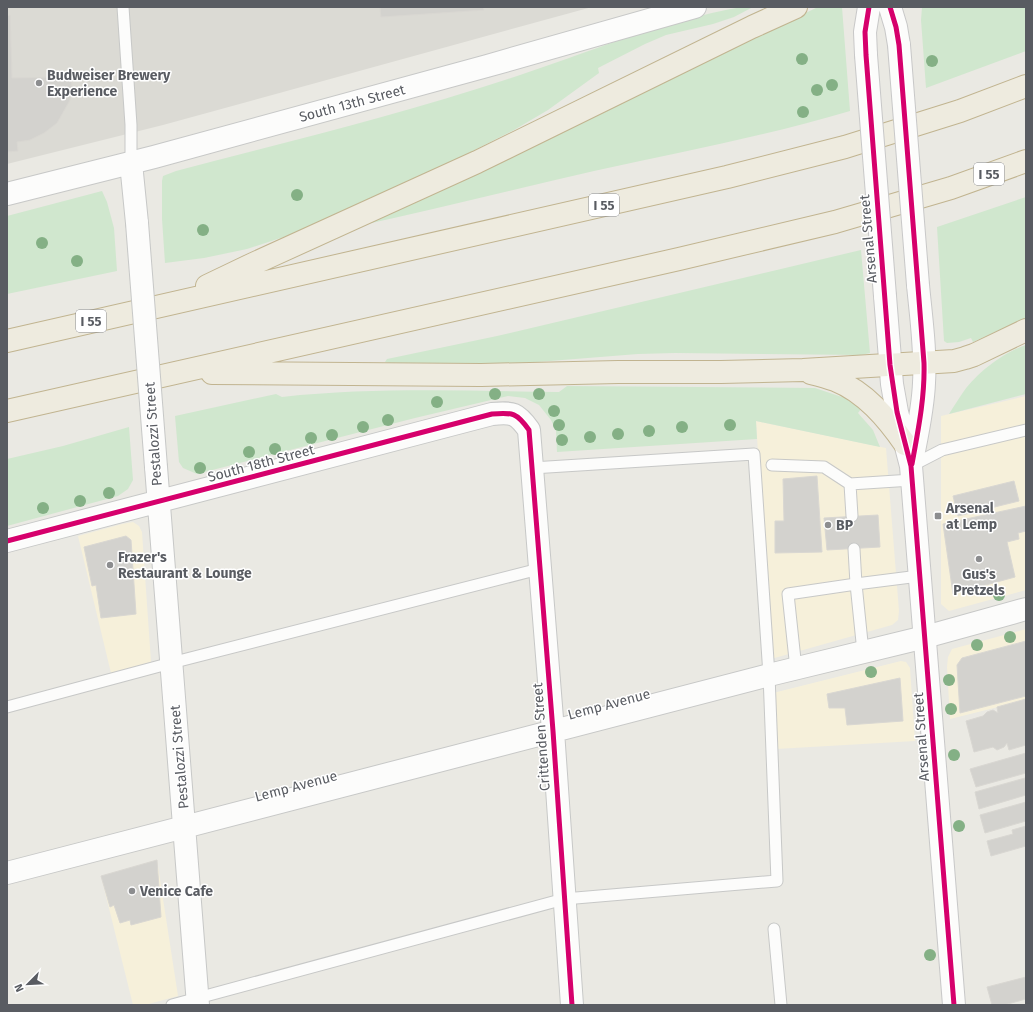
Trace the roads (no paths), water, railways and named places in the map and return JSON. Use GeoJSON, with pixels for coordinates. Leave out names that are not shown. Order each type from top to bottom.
{"type":"FeatureCollection","features":[{"type":"Feature","properties":{"kind":"highway"},"geometry":{"type":"LineString","coordinates":[[176,302],[253,264],[477,162],[796,7]]}},
{"type":"Feature","properties":{"kind":"highway","name":"I 55"},"geometry":{"type":"LineString","coordinates":[[7,341],[727,177],[837,149],[960,111],[1026,86]]}},
{"type":"Feature","properties":{"kind":"highway","name":"I 55"},"geometry":{"type":"LineString","coordinates":[[7,411],[835,222],[951,188],[1026,161]]}},
{"type":"Feature","properties":{"kind":"highway"},"geometry":{"type":"LineString","coordinates":[[175,373],[481,375],[803,370],[942,362],[965,358],[1026,330]]}},
{"type":"Feature","properties":{"kind":"highway"},"geometry":{"type":"LineString","coordinates":[[803,370],[835,380],[855,390],[891,424],[905,444]]}},
{"type":"Feature","properties":{"kind":"street","name":"South 13th Street"},"geometry":{"type":"LineString","coordinates":[[7,194],[131,163],[479,68],[695,7]]}},
{"type":"Feature","properties":{"kind":"street","name":"Arsenal Street"},"geometry":{"type":"LineString","coordinates":[[869,7],[865,32],[866,55],[884,296],[890,364],[898,412],[912,473],[954,1005]]}},
{"type":"Feature","properties":{"kind":"street","name":"Arsenal Street"},"geometry":{"type":"LineString","coordinates":[[890,7],[899,44],[924,363],[921,416],[912,473]]}},
{"type":"Feature","properties":{"kind":"street","name":"Pestalozzi Street"},"geometry":{"type":"LineString","coordinates":[[131,163],[137,223],[198,1002]]}},
{"type":"Feature","properties":{"kind":"street","name":"South 18th Street"},"geometry":{"type":"LineString","coordinates":[[7,541],[492,414],[508,413],[520,418]]}},
{"type":"Feature","properties":{"kind":"street","name":"Crittenden Street"},"geometry":{"type":"LineString","coordinates":[[520,418],[529,430],[553,732],[572,1005]]}},
{"type":"Feature","properties":{"kind":"street","name":"Lemp Avenue"},"geometry":{"type":"LineString","coordinates":[[7,874],[769,675],[925,637],[1026,609]]}},
{"type":"Feature","properties":{"kind":"lane","name":"Pestalozzi Street"},"geometry":{"type":"LineString","coordinates":[[123,7],[131,125],[131,163]]}},
{"type":"Feature","properties":{"kind":"lane"},"geometry":{"type":"LineString","coordinates":[[772,465],[824,467],[850,484],[912,473],[942,450],[1026,430]]}},
{"type":"Feature","properties":{"kind":"lane"},"geometry":{"type":"LineString","coordinates":[[172,1005],[198,1002],[564,899],[777,881],[769,675],[754,454],[532,468]]}},
{"type":"Feature","properties":{"kind":"lane"},"geometry":{"type":"LineString","coordinates":[[850,484],[852,516]]}},
{"type":"Feature","properties":{"kind":"lane"},"geometry":{"type":"LineString","coordinates":[[854,549],[863,652]]}},
{"type":"Feature","properties":{"kind":"lane"},"geometry":{"type":"LineString","coordinates":[[7,707],[171,663],[539,569]]}},
{"type":"Feature","properties":{"kind":"lane"},"geometry":{"type":"LineString","coordinates":[[796,669],[788,594],[919,576]]}},
{"type":"Feature","properties":{"kind":"lane"},"geometry":{"type":"LineString","coordinates":[[774,929],[781,1005]]}},
{"type":"Feature","properties":{"kind":"place","name":"Budweiser Brewery Experience"},"geometry":{"type":"Point","coordinates":[39,83]}},
{"type":"Feature","properties":{"kind":"place","name":"Arsenal at Lemp"},"geometry":{"type":"Point","coordinates":[938,516]}},
{"type":"Feature","properties":{"kind":"place","name":"BP"},"geometry":{"type":"Point","coordinates":[828,525]}},
{"type":"Feature","properties":{"kind":"place","name":"Gus's Pretzels"},"geometry":{"type":"Point","coordinates":[979,559]}},
{"type":"Feature","properties":{"kind":"place","name":"Frazer's Restaurant & Lounge"},"geometry":{"type":"Point","coordinates":[110,565]}},
{"type":"Feature","properties":{"kind":"place","name":"Venice Cafe"},"geometry":{"type":"Point","coordinates":[132,891]}}]}
